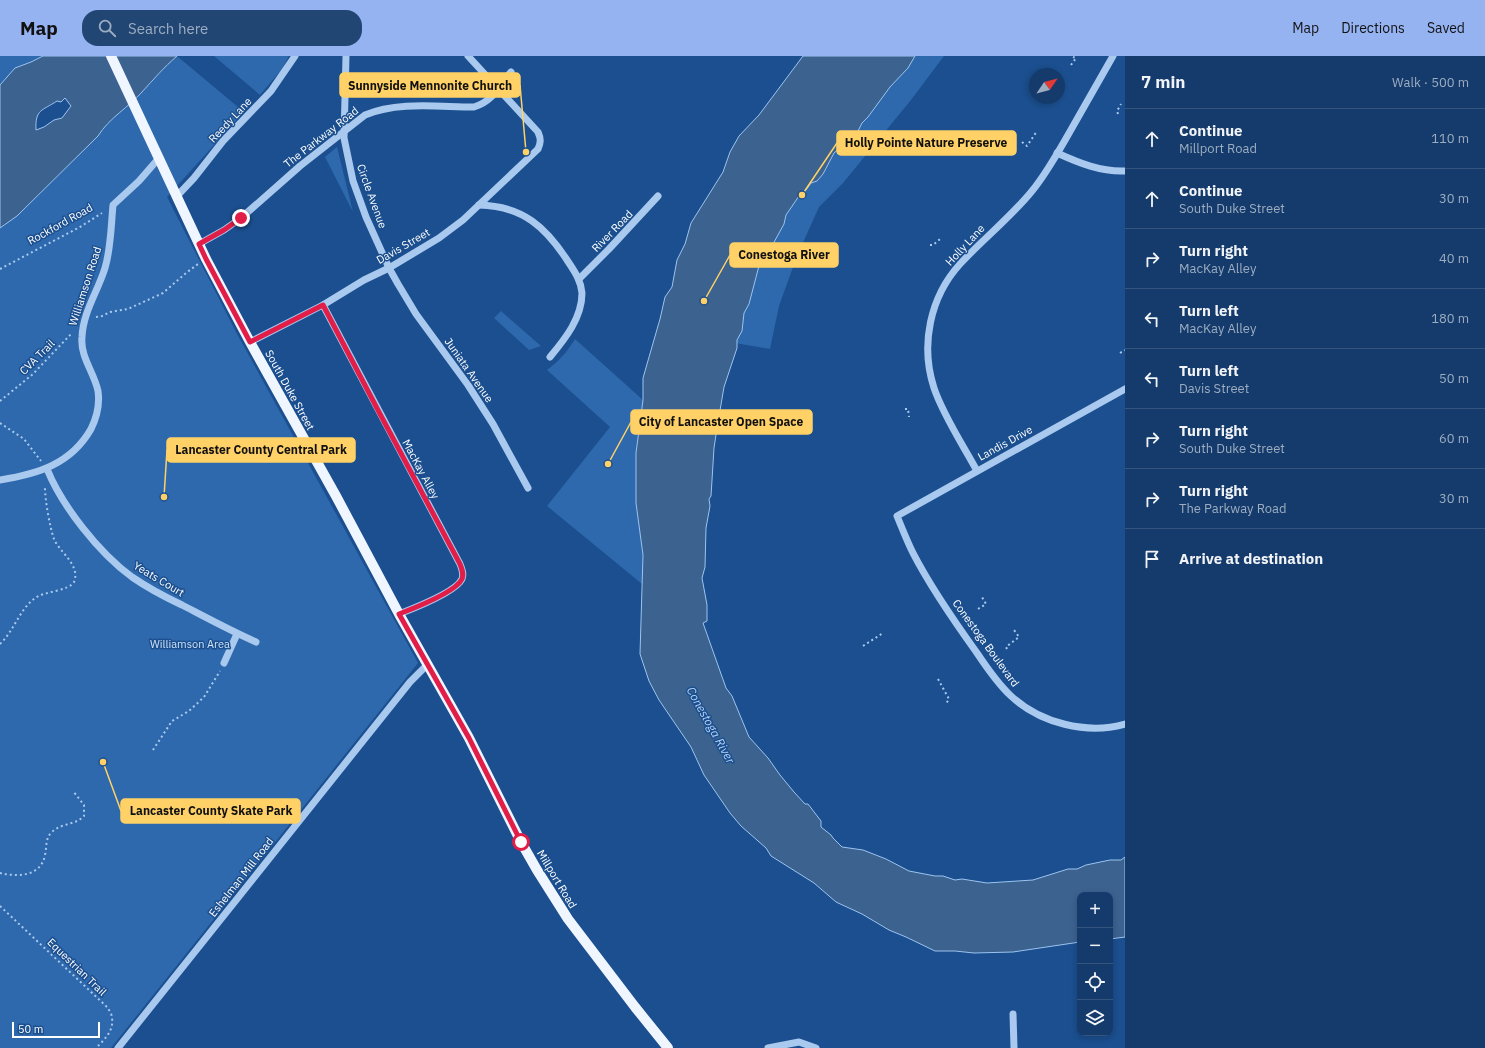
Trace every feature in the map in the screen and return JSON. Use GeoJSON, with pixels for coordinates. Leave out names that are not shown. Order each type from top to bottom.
{"type":"FeatureCollection","features":[{"type":"Feature","properties":{"kind":"main road","name":"South Duke Street"},"geometry":{"type":"LineString","coordinates":[[112,56],[206,259],[427,665]]}},
{"type":"Feature","properties":{"kind":"main road","name":"Millport Road"},"geometry":{"type":"LineString","coordinates":[[427,665],[469,738],[521,842],[541,877],[568,919],[668,1048]]}},
{"type":"Feature","properties":{"kind":"street","name":"Reedy Lane"},"geometry":{"type":"LineString","coordinates":[[177,196],[194,178],[223,141],[271,91],[295,56]]}},
{"type":"Feature","properties":{"kind":"street","name":"Circle Avenue"},"geometry":{"type":"LineString","coordinates":[[346,56],[344,138],[347,158],[366,216],[389,268]]}},
{"type":"Feature","properties":{"kind":"street"},"geometry":{"type":"LineString","coordinates":[[468,56],[498,89]]}},
{"type":"Feature","properties":{"kind":"street","name":"Holly Lane"},"geometry":{"type":"LineString","coordinates":[[977,471],[934,389],[929,370],[927,351],[928,332],[932,315],[938,297],[947,280],[960,264],[1032,191],[1057,153],[1113,56]]}},
{"type":"Feature","properties":{"kind":"street","name":"The Parkway Road"},"geometry":{"type":"LineString","coordinates":[[199,244],[224,230],[241,218],[365,115],[377,110],[410,106],[474,107],[484,104],[493,97],[511,72]]}},
{"type":"Feature","properties":{"kind":"street","name":"Davis Street"},"geometry":{"type":"LineString","coordinates":[[250,342],[323,305],[439,238],[463,220],[538,148],[540,138],[538,132],[498,89]]}},
{"type":"Feature","properties":{"kind":"street"},"geometry":{"type":"LineString","coordinates":[[1057,153],[1080,163],[1101,169],[1125,171]]}},
{"type":"Feature","properties":{"kind":"street"},"geometry":{"type":"LineString","coordinates":[[113,205],[139,181],[159,158]]}},
{"type":"Feature","properties":{"kind":"street","name":"River Road"},"geometry":{"type":"LineString","coordinates":[[579,279],[614,244],[658,196]]}},
{"type":"Feature","properties":{"kind":"street","name":"Williamson Road"},"geometry":{"type":"LineString","coordinates":[[0,480],[47,469],[64,460],[84,441],[97,414],[99,402],[96,384],[83,353],[82,337],[84,322],[105,270],[110,251],[113,205]]}},
{"type":"Feature","properties":{"kind":"street"},"geometry":{"type":"LineString","coordinates":[[479,205],[492,206],[513,211],[526,216],[537,224],[547,233],[564,255],[579,279],[582,294],[577,317],[564,339],[550,357]]}},
{"type":"Feature","properties":{"kind":"street","name":"Juniata Avenue"},"geometry":{"type":"LineString","coordinates":[[389,268],[416,314],[468,385],[489,418],[528,488]]}},
{"type":"Feature","properties":{"kind":"street","name":"MacKay Alley"},"geometry":{"type":"LineString","coordinates":[[323,305],[463,572],[462,580],[456,586],[425,604],[399,614]]}},
{"type":"Feature","properties":{"kind":"street","name":"Landis Drive"},"geometry":{"type":"LineString","coordinates":[[897,516],[1125,389]]}},
{"type":"Feature","properties":{"kind":"street","name":"Yeats Court"},"geometry":{"type":"LineString","coordinates":[[47,469],[60,496],[99,547],[116,565],[133,578],[155,591],[237,634],[256,642]]}},
{"type":"Feature","properties":{"kind":"street","name":"Conestoga Boulevard"},"geometry":{"type":"LineString","coordinates":[[897,516],[913,553],[948,611],[1000,685],[1011,696],[1038,714],[1077,726],[1106,728],[1125,724]]}},
{"type":"Feature","properties":{"kind":"street"},"geometry":{"type":"LineString","coordinates":[[224,663],[237,634]]}},
{"type":"Feature","properties":{"kind":"street","name":"Eshelman Mill Road"},"geometry":{"type":"LineString","coordinates":[[118,1048],[410,682],[427,665]]}},
{"type":"Feature","properties":{"kind":"street"},"geometry":{"type":"LineString","coordinates":[[1013,1014],[1014,1048]]}},
{"type":"Feature","properties":{"kind":"street"},"geometry":{"type":"LineString","coordinates":[[768,1048],[800,1042],[816,1048]]}},
{"type":"Feature","properties":{"kind":"path"},"geometry":{"type":"LineString","coordinates":[[1071,65],[1076,58],[1073,56]]}},
{"type":"Feature","properties":{"kind":"path"},"geometry":{"type":"LineString","coordinates":[[1118,114],[1117,110],[1121,104]]}},
{"type":"Feature","properties":{"kind":"path"},"geometry":{"type":"LineString","coordinates":[[1022,142],[1028,146],[1037,131]]}},
{"type":"Feature","properties":{"kind":"path","name":"Rockford Road"},"geometry":{"type":"LineString","coordinates":[[0,269],[80,227],[113,205]]}},
{"type":"Feature","properties":{"kind":"path"},"geometry":{"type":"LineString","coordinates":[[930,245],[933,245],[940,239]]}},
{"type":"Feature","properties":{"kind":"path"},"geometry":{"type":"LineString","coordinates":[[102,316],[110,312],[128,309],[163,293],[186,273],[206,259]]}},
{"type":"Feature","properties":{"kind":"path","name":"CVA Trail"},"geometry":{"type":"LineString","coordinates":[[0,401],[33,374],[63,341],[84,322]]}},
{"type":"Feature","properties":{"kind":"path"},"geometry":{"type":"LineString","coordinates":[[1120,353],[1125,350]]}},
{"type":"Feature","properties":{"kind":"path"},"geometry":{"type":"LineString","coordinates":[[905,409],[908,409],[909,417]]}},
{"type":"Feature","properties":{"kind":"path"},"geometry":{"type":"LineString","coordinates":[[0,423],[24,439],[47,469]]}},
{"type":"Feature","properties":{"kind":"path"},"geometry":{"type":"LineString","coordinates":[[0,644],[26,606],[47,592],[66,588],[75,580],[75,571],[71,562],[54,540],[45,487]]}},
{"type":"Feature","properties":{"kind":"path"},"geometry":{"type":"LineString","coordinates":[[978,610],[986,604],[982,597],[983,596]]}},
{"type":"Feature","properties":{"kind":"path"},"geometry":{"type":"LineString","coordinates":[[1007,648],[1006,647],[1019,637],[1014,630],[1016,629]]}},
{"type":"Feature","properties":{"kind":"path"},"geometry":{"type":"LineString","coordinates":[[863,646],[883,633]]}},
{"type":"Feature","properties":{"kind":"path"},"geometry":{"type":"LineString","coordinates":[[153,750],[172,721],[189,711],[204,696],[224,663]]}},
{"type":"Feature","properties":{"kind":"path"},"geometry":{"type":"LineString","coordinates":[[938,679],[949,699],[946,704]]}},
{"type":"Feature","properties":{"kind":"path"},"geometry":{"type":"LineString","coordinates":[[0,873],[14,875],[27,874],[41,867],[44,861],[49,835],[54,830],[81,820],[84,816],[84,805],[73,791]]}},
{"type":"Feature","properties":{"kind":"path","name":"Equestrian Trail"},"geometry":{"type":"LineString","coordinates":[[0,906],[107,1007],[112,1018],[112,1027],[108,1036],[96,1048]]}},
{"type":"Feature","properties":{"kind":"green space"},"geometry":{"type":"Polygon","coordinates":[[[0,56],[43,56],[15,68],[0,85],[0,56]]]}},
{"type":"Feature","properties":{"kind":"green space","name":"Williamson Area"},"geometry":{"type":"Polygon","coordinates":[[[177,56],[244,112],[167,197],[236,332],[418,663],[111,1048],[0,1048],[0,228],[17,216],[98,136],[113,118],[137,97],[177,56]]]}},
{"type":"Feature","properties":{"kind":"green space"},"geometry":{"type":"Polygon","coordinates":[[[214,56],[289,56],[282,69],[260,95],[214,56]]]}},
{"type":"Feature","properties":{"kind":"green space"},"geometry":{"type":"Polygon","coordinates":[[[883,56],[944,56],[911,100],[843,183],[819,207],[797,256],[779,306],[770,349],[718,340],[729,296],[883,56]]]}},
{"type":"Feature","properties":{"kind":"green space"},"geometry":{"type":"Polygon","coordinates":[[[337,147],[353,212],[325,157],[337,147]]]}},
{"type":"Feature","properties":{"kind":"green space"},"geometry":{"type":"Polygon","coordinates":[[[501,311],[541,346],[529,350],[494,318],[501,311]]]}},
{"type":"Feature","properties":{"kind":"green space"},"geometry":{"type":"Polygon","coordinates":[[[575,339],[643,400],[636,453],[636,503],[643,555],[642,584],[547,506],[610,427],[547,370],[562,356],[575,339]]]}},
{"type":"Feature","properties":{"kind":"water"},"geometry":{"type":"Polygon","coordinates":[[[43,56],[177,56],[137,97],[113,118],[98,136],[17,216],[0,228],[0,85],[15,68],[43,56]],[[65,98],[61,102],[57,101],[40,111],[37,118],[36,130],[44,127],[54,120],[62,118],[71,106],[65,98]]]}},
{"type":"Feature","properties":{"kind":"water"},"geometry":{"type":"Polygon","coordinates":[[[803,56],[915,56],[908,68],[890,87],[862,123],[857,133],[834,153],[823,174],[817,181],[811,183],[799,196],[786,215],[784,224],[767,255],[760,262],[749,304],[744,313],[742,331],[737,340],[737,348],[724,387],[718,422],[714,423],[712,426],[717,428],[714,448],[711,496],[709,499],[710,506],[706,528],[705,567],[702,578],[707,605],[707,621],[703,623],[726,688],[732,696],[749,737],[768,758],[794,792],[805,804],[808,804],[821,821],[821,827],[842,847],[863,850],[886,859],[909,871],[943,876],[955,880],[962,879],[987,883],[1033,880],[1068,869],[1077,869],[1086,865],[1110,860],[1121,860],[1125,857],[1125,937],[1113,939],[1113,892],[1077,892],[1077,942],[1013,952],[974,953],[935,951],[889,930],[862,914],[836,902],[814,883],[771,856],[766,848],[741,826],[730,813],[704,775],[691,747],[659,700],[649,681],[640,654],[643,555],[636,503],[636,453],[643,400],[643,378],[665,297],[672,287],[677,260],[685,244],[691,223],[723,172],[730,152],[739,136],[759,115],[803,56]]]}},
{"type":"Feature","properties":{"kind":"place","name":"Sunnyside Mennonite Church"},"geometry":{"type":"Point","coordinates":[526,152]}},
{"type":"Feature","properties":{"kind":"place","name":"Holly Pointe Nature Preserve"},"geometry":{"type":"Point","coordinates":[802,195]}},
{"type":"Feature","properties":{"kind":"place","name":"Conestoga River"},"geometry":{"type":"Point","coordinates":[704,301]}},
{"type":"Feature","properties":{"kind":"place","name":"City of Lancaster Open Space"},"geometry":{"type":"Point","coordinates":[608,464]}},
{"type":"Feature","properties":{"kind":"place","name":"Lancaster County Central Park"},"geometry":{"type":"Point","coordinates":[164,497]}},
{"type":"Feature","properties":{"kind":"place","name":"Lancaster County Skate Park"},"geometry":{"type":"Point","coordinates":[103,762]}},
{"type":"Feature","properties":{"kind":"route"},"geometry":{"type":"LineString","coordinates":[[241,218],[224,230],[199,244],[250,342],[323,305],[460,564],[463,572],[462,580],[456,586],[425,604],[399,614],[469,738],[521,842]]}}]}
